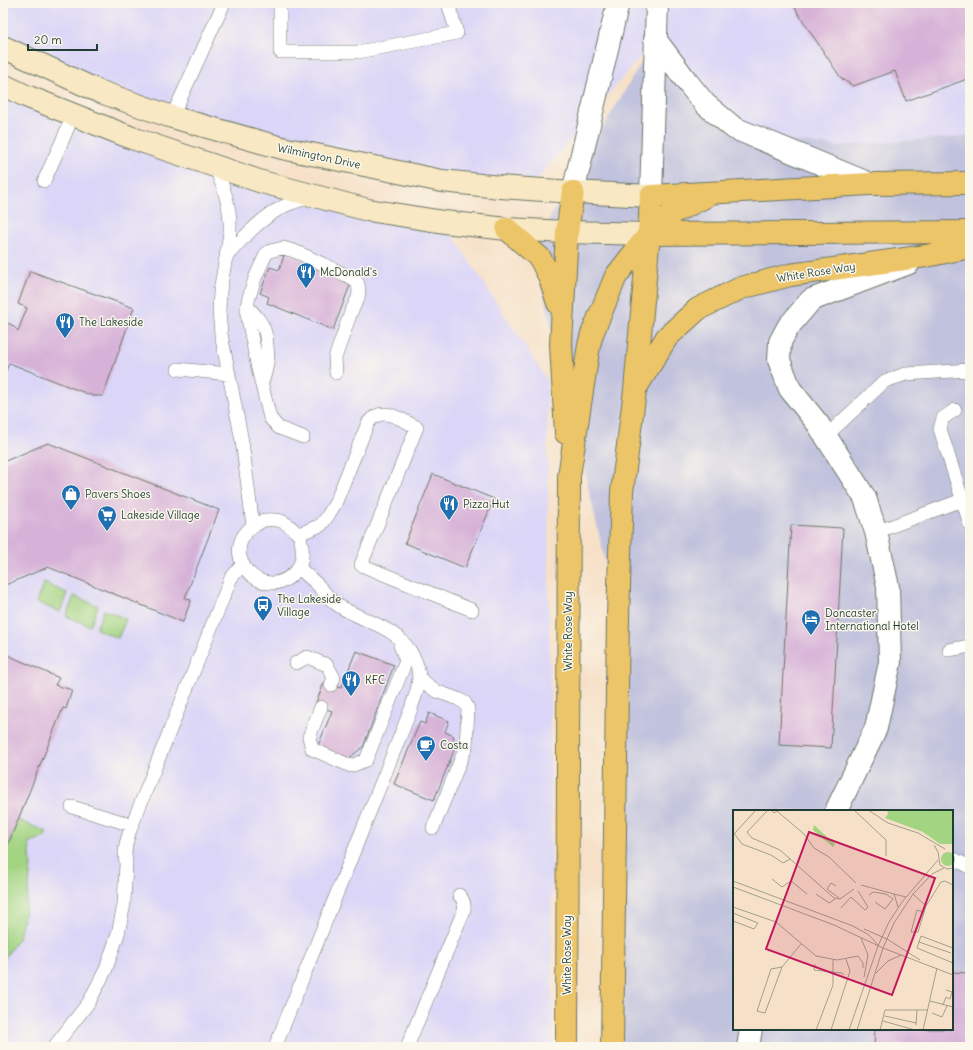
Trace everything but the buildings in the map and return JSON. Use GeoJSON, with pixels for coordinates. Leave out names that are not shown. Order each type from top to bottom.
{"type":"FeatureCollection","features":[{"type":"Feature","properties":{"kind":"highway","name":"White Rose Way"},"geometry":{"type":"LineString","coordinates":[[612,1047],[618,617],[622,492],[635,390],[651,196],[870,184],[970,183]]}},
{"type":"Feature","properties":{"kind":"highway"},"geometry":{"type":"LineString","coordinates":[[569,476],[561,332],[567,232],[572,192]]}},
{"type":"Feature","properties":{"kind":"highway","name":"White Rose Way"},"geometry":{"type":"LineString","coordinates":[[567,1047],[569,476],[589,345],[592,334],[616,276],[649,234],[674,212],[712,193]]}},
{"type":"Feature","properties":{"kind":"highway"},"geometry":{"type":"LineString","coordinates":[[507,230],[540,258],[544,265],[558,302],[561,332]]}},
{"type":"Feature","properties":{"kind":"highway"},"geometry":{"type":"LineString","coordinates":[[649,234],[970,232]]}},
{"type":"Feature","properties":{"kind":"highway","name":"White Rose Way"},"geometry":{"type":"LineString","coordinates":[[635,390],[667,337],[698,309],[741,288],[790,275],[926,256],[970,247]]}},
{"type":"Feature","properties":{"kind":"street"},"geometry":{"type":"LineString","coordinates":[[572,192],[618,3]]}},
{"type":"Feature","properties":{"kind":"street"},"geometry":{"type":"LineString","coordinates":[[651,196],[657,3]]}},
{"type":"Feature","properties":{"kind":"street"},"geometry":{"type":"LineString","coordinates":[[655,39],[705,104],[734,128],[870,184]]}},
{"type":"Feature","properties":{"kind":"street","name":"Wilmington Drive"},"geometry":{"type":"LineString","coordinates":[[3,48],[98,91],[172,117],[282,148],[442,181],[500,187],[651,196]]}},
{"type":"Feature","properties":{"kind":"street"},"geometry":{"type":"LineString","coordinates":[[3,84],[26,96],[132,138],[262,182],[368,210],[507,230],[649,234]]}},
{"type":"Feature","properties":{"kind":"street"},"geometry":{"type":"LineString","coordinates":[[841,809],[876,728],[890,662],[888,587],[876,532],[865,498],[822,430],[790,389],[779,360],[780,342],[788,327],[811,300],[926,256]]}},
{"type":"Feature","properties":{"kind":"street"},"geometry":{"type":"LineString","coordinates":[[748,1047],[751,1030]]}},
{"type":"Feature","properties":{"kind":"lane"},"geometry":{"type":"LineString","coordinates":[[172,117],[224,3]]}},
{"type":"Feature","properties":{"kind":"lane"},"geometry":{"type":"LineString","coordinates":[[280,3],[280,52],[358,52],[457,33],[448,3]]}},
{"type":"Feature","properties":{"kind":"lane"},"geometry":{"type":"LineString","coordinates":[[44,181],[73,115]]}},
{"type":"Feature","properties":{"kind":"lane"},"geometry":{"type":"LineString","coordinates":[[215,166],[226,194],[230,217],[230,230],[220,291],[219,310],[221,334],[242,441],[253,526]]}},
{"type":"Feature","properties":{"kind":"lane"},"geometry":{"type":"LineString","coordinates":[[226,257],[264,219],[280,208],[315,196]]}},
{"type":"Feature","properties":{"kind":"lane"},"geometry":{"type":"LineString","coordinates":[[303,437],[279,428],[270,418],[261,385],[247,314],[249,297],[255,278],[266,254],[270,251],[283,248],[294,251],[354,279],[358,284],[358,298],[351,312],[335,358],[336,373]]}},
{"type":"Feature","properties":{"kind":"lane"},"geometry":{"type":"LineString","coordinates":[[178,369],[229,374]]}},
{"type":"Feature","properties":{"kind":"lane"},"geometry":{"type":"LineString","coordinates":[[822,430],[885,381],[906,374],[970,370]]}},
{"type":"Feature","properties":{"kind":"lane"},"geometry":{"type":"LineString","coordinates":[[955,410],[943,418],[940,429],[966,498],[970,524]]}},
{"type":"Feature","properties":{"kind":"lane"},"geometry":{"type":"LineString","coordinates":[[299,534],[321,525],[327,518],[335,504],[368,423],[377,415],[391,414],[417,428],[361,565],[472,610]]}},
{"type":"Feature","properties":{"kind":"lane"},"geometry":{"type":"LineString","coordinates":[[876,532],[966,498]]}},
{"type":"Feature","properties":{"kind":"lane"},"geometry":{"type":"LineString","coordinates":[[264,520],[276,520],[287,523],[299,534],[302,544],[303,558],[299,568],[292,576],[275,583],[264,582],[255,578],[249,573],[243,564],[240,551],[242,540],[248,530],[253,526],[264,520]]}},
{"type":"Feature","properties":{"kind":"lane"},"geometry":{"type":"LineString","coordinates":[[54,1047],[89,1002],[106,969],[122,919],[125,889],[126,844],[132,825],[231,578],[243,564]]}},
{"type":"Feature","properties":{"kind":"lane"},"geometry":{"type":"LineString","coordinates":[[275,1047],[411,708],[417,691],[419,678],[417,664],[412,653],[404,642],[383,627],[334,603],[317,584],[299,568]]}},
{"type":"Feature","properties":{"kind":"lane"},"geometry":{"type":"LineString","coordinates":[[322,707],[309,738],[312,749],[351,766],[366,760],[406,661],[396,636]]}},
{"type":"Feature","properties":{"kind":"lane"},"geometry":{"type":"LineString","coordinates":[[949,650],[970,646]]}},
{"type":"Feature","properties":{"kind":"lane"},"geometry":{"type":"LineString","coordinates":[[296,663],[307,657],[327,666],[334,678],[331,685]]}},
{"type":"Feature","properties":{"kind":"lane"},"geometry":{"type":"LineString","coordinates":[[419,678],[436,691],[465,703],[468,709],[466,747],[433,828]]}},
{"type":"Feature","properties":{"kind":"lane"},"geometry":{"type":"LineString","coordinates":[[72,807],[132,825]]}},
{"type":"Feature","properties":{"kind":"lane"},"geometry":{"type":"LineString","coordinates":[[953,858],[970,867]]}},
{"type":"Feature","properties":{"kind":"lane"},"geometry":{"type":"LineString","coordinates":[[407,1047],[464,910],[464,901],[459,895]]}},
{"type":"Feature","properties":{"kind":"shaded area"},"geometry":{"type":"Polygon","coordinates":[[[3,3],[970,3],[970,136],[840,146],[746,137],[655,39],[529,189],[282,148],[3,47],[3,3]]]}},
{"type":"Feature","properties":{"kind":"shaded area"},"geometry":{"type":"Polygon","coordinates":[[[655,39],[746,137],[840,146],[970,136],[970,1047],[612,1047],[618,617],[533,247],[655,39]]]}},
{"type":"Feature","properties":{"kind":"shaded area"},"geometry":{"type":"Polygon","coordinates":[[[3,97],[132,138],[444,222],[547,380],[553,1047],[3,1047],[3,97]]]}},
{"type":"Feature","properties":{"kind":"green space"},"geometry":{"type":"Polygon","coordinates":[[[44,583],[67,593],[60,612],[36,602],[44,583]]]}},
{"type":"Feature","properties":{"kind":"green space"},"geometry":{"type":"Polygon","coordinates":[[[74,596],[98,606],[90,626],[66,616],[74,596]]]}},
{"type":"Feature","properties":{"kind":"green space"},"geometry":{"type":"Polygon","coordinates":[[[104,610],[126,619],[118,638],[96,629],[104,610]]]}},
{"type":"Feature","properties":{"kind":"green space"},"geometry":{"type":"Polygon","coordinates":[[[18,820],[47,832],[44,838],[29,842],[31,864],[24,915],[19,937],[3,960],[3,857],[18,820]]]}},
{"type":"Feature","properties":{"kind":"place","name":"McDonald's"},"geometry":{"type":"Point","coordinates":[306,289]}},
{"type":"Feature","properties":{"kind":"place","name":"The Lakeside"},"geometry":{"type":"Point","coordinates":[65,339]}},
{"type":"Feature","properties":{"kind":"place","name":"Pavers Shoes"},"geometry":{"type":"Point","coordinates":[71,511]}},
{"type":"Feature","properties":{"kind":"place","name":"Pizza Hut"},"geometry":{"type":"Point","coordinates":[449,521]}},
{"type":"Feature","properties":{"kind":"place","name":"Lakeside Village"},"geometry":{"type":"Point","coordinates":[107,532]}},
{"type":"Feature","properties":{"kind":"place","name":"The Lakeside Village"},"geometry":{"type":"Point","coordinates":[263,622]}},
{"type":"Feature","properties":{"kind":"place","name":"Doncaster International Hotel"},"geometry":{"type":"Point","coordinates":[811,636]}},
{"type":"Feature","properties":{"kind":"place","name":"KFC"},"geometry":{"type":"Point","coordinates":[351,697]}},
{"type":"Feature","properties":{"kind":"place","name":"Costa"},"geometry":{"type":"Point","coordinates":[426,762]}}]}
